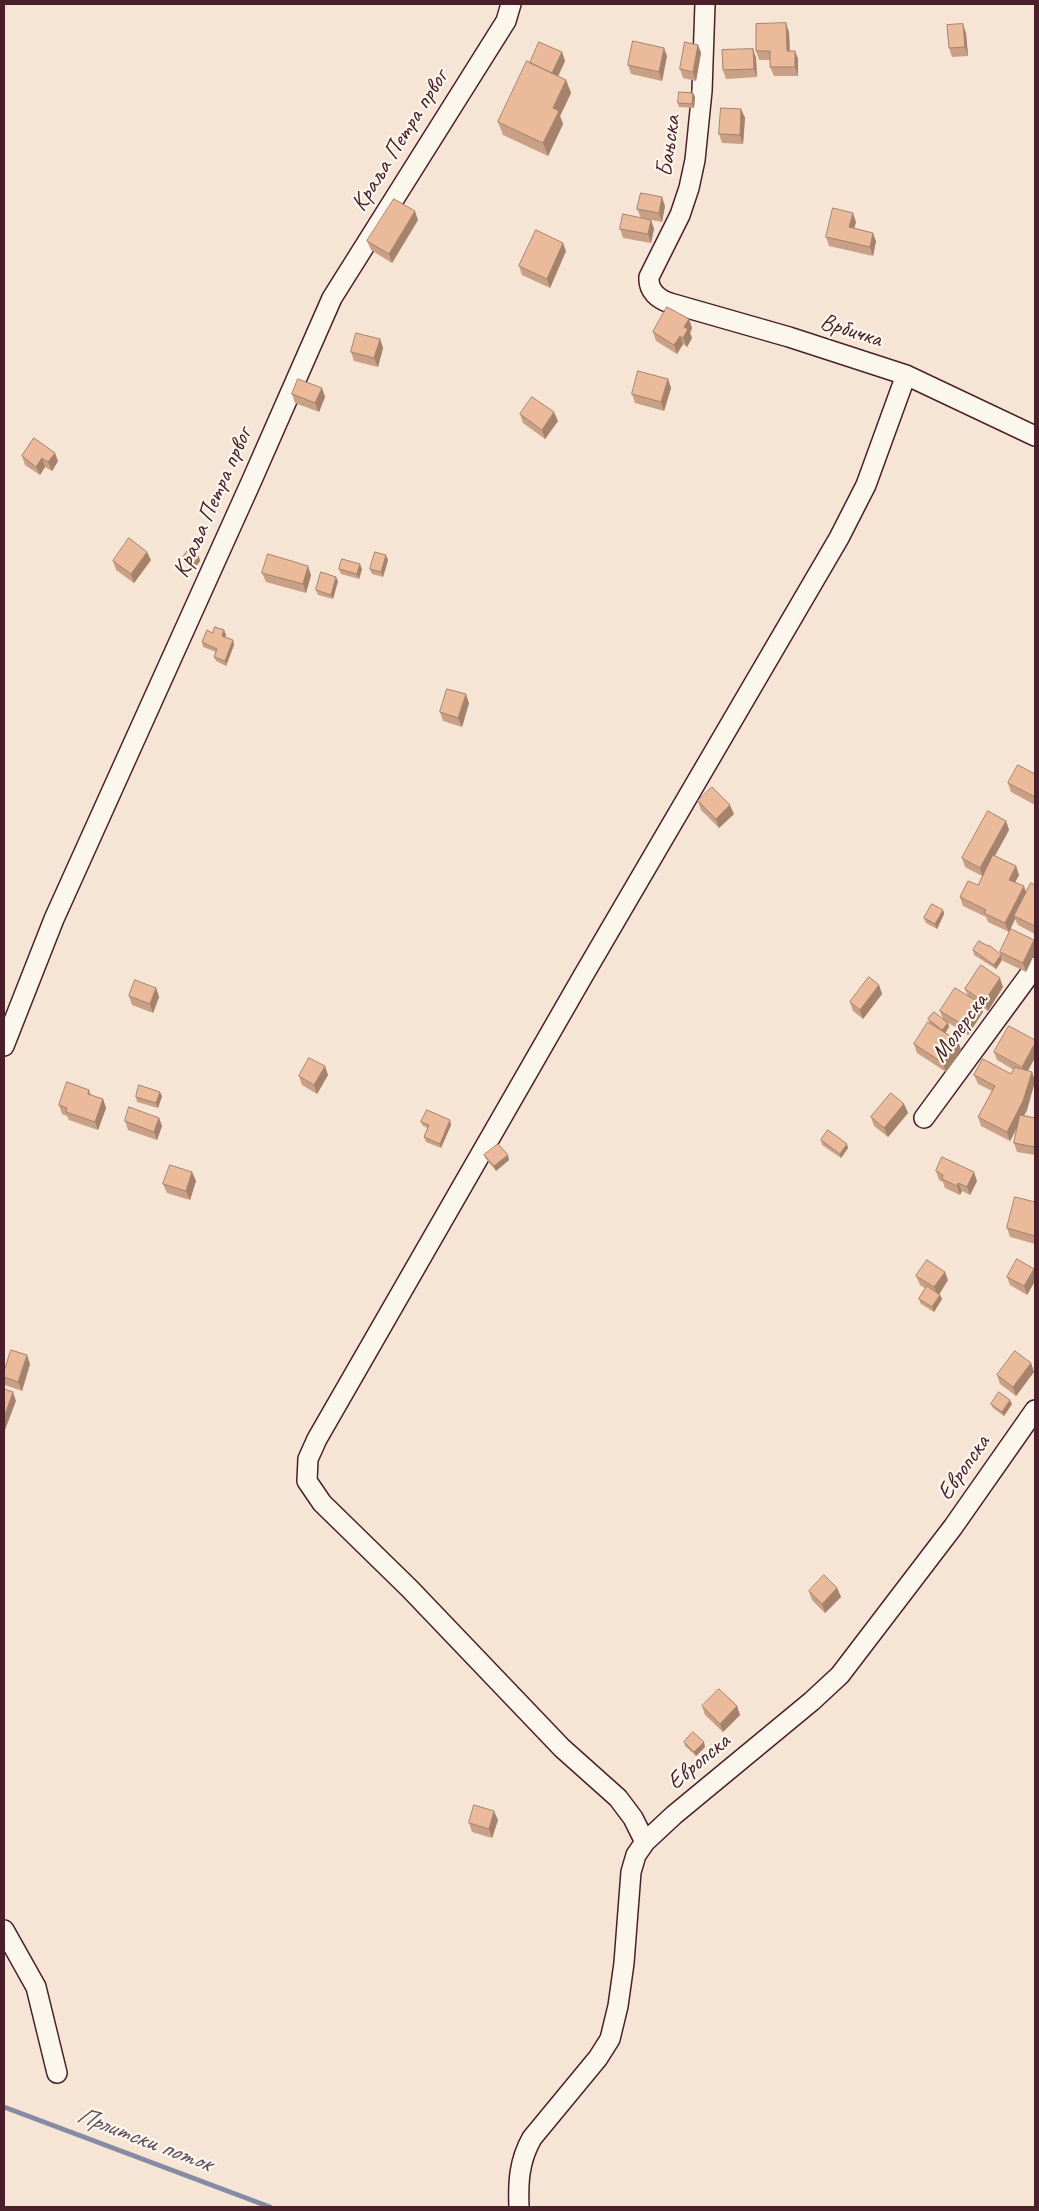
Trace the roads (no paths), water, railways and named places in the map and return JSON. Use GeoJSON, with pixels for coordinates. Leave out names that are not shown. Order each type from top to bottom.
{"type":"FeatureCollection","features":[{"type":"Feature","properties":{"kind":"street","name":"Краља Петра првог"},"geometry":{"type":"LineString","coordinates":[[4,1046],[54,918],[332,298],[506,21],[511,4]]}},
{"type":"Feature","properties":{"kind":"street","name":"Бањска"},"geometry":{"type":"LineString","coordinates":[[650,286],[649,277],[680,215],[689,188],[702,90],[705,4]]}},
{"type":"Feature","properties":{"kind":"street","name":"Врбичка"},"geometry":{"type":"LineString","coordinates":[[650,286],[653,292],[663,301],[789,337],[906,375],[1035,436]]}},
{"type":"Feature","properties":{"kind":"street"},"geometry":{"type":"LineString","coordinates":[[645,1842],[618,1798],[562,1748],[410,1589],[322,1503],[307,1481],[308,1459],[317,1439],[588,967],[839,538],[866,485],[906,375]]}},
{"type":"Feature","properties":{"kind":"street","name":"Молерска"},"geometry":{"type":"LineString","coordinates":[[924,1118],[1035,967]]}},
{"type":"Feature","properties":{"kind":"street","name":"Европска"},"geometry":{"type":"LineString","coordinates":[[519,2207],[518,2178],[524,2152],[532,2138],[598,2058],[610,2039],[618,2006],[624,1963],[631,1872],[636,1855],[645,1842],[812,1701],[840,1675],[953,1527],[1035,1410]]}},
{"type":"Feature","properties":{"kind":"street"},"geometry":{"type":"LineString","coordinates":[[4,1930],[36,1987],[57,2073]]}},
{"type":"Feature","properties":{"kind":"waterway","name":"Прлитски поток"},"geometry":{"type":"LineString","coordinates":[[4,2107],[270,2207]]}}]}
